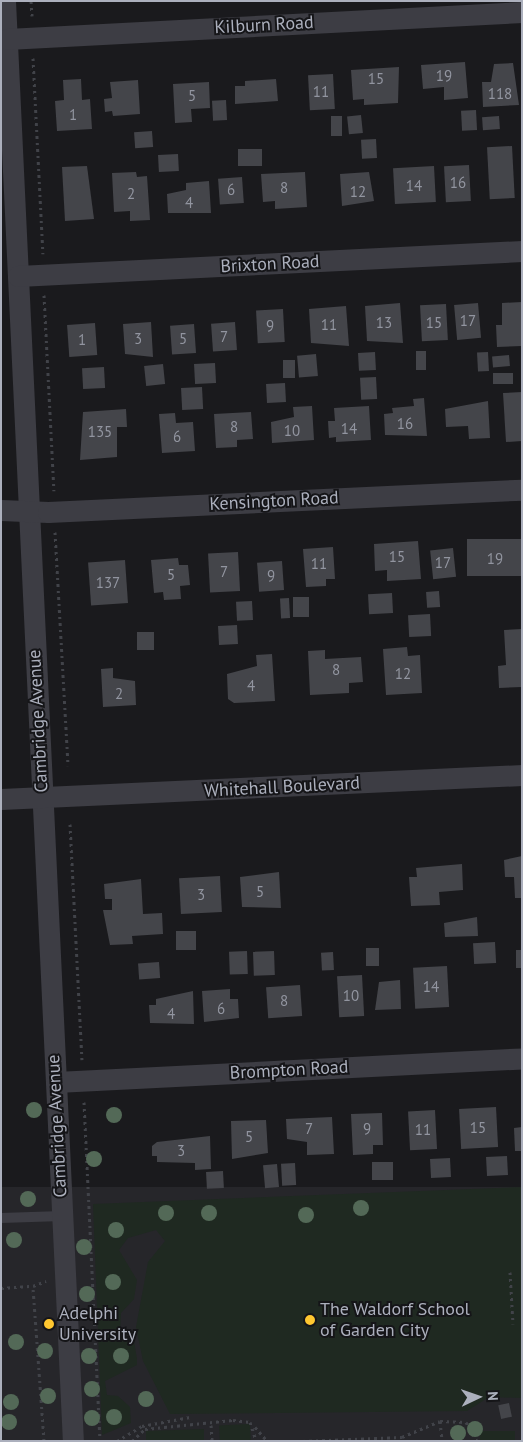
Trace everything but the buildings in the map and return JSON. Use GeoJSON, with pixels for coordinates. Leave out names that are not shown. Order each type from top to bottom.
{"type":"FeatureCollection","features":[{"type":"Feature","properties":{"kind":"street","name":"Cambridge Avenue"},"geometry":{"type":"LineString","coordinates":[[5,1],[6,148],[18,276],[11,321],[27,511],[43,798],[73,1441]]}},
{"type":"Feature","properties":{"kind":"street","name":"Kilburn Road"},"geometry":{"type":"LineString","coordinates":[[6,39],[522,12]]}},
{"type":"Feature","properties":{"kind":"street","name":"Brixton Road"},"geometry":{"type":"LineString","coordinates":[[18,276],[522,251]]}},
{"type":"Feature","properties":{"kind":"street","name":"Kensington Road"},"geometry":{"type":"LineString","coordinates":[[1,510],[27,511],[522,490]]}},
{"type":"Feature","properties":{"kind":"street","name":"Whitehall Boulevard"},"geometry":{"type":"LineString","coordinates":[[1,800],[522,774]]}},
{"type":"Feature","properties":{"kind":"street","name":"Brompton Road"},"geometry":{"type":"LineString","coordinates":[[56,1082],[522,1058]]}},
{"type":"Feature","properties":{"kind":"lane"},"geometry":{"type":"LineString","coordinates":[[1,1218],[62,1216]]}},
{"type":"Feature","properties":{"kind":"path"},"geometry":{"type":"LineString","coordinates":[[31,1],[32,17]]}},
{"type":"Feature","properties":{"kind":"path"},"geometry":{"type":"LineString","coordinates":[[33,54],[43,255]]}},
{"type":"Feature","properties":{"kind":"path"},"geometry":{"type":"LineString","coordinates":[[44,291],[54,494]]}},
{"type":"Feature","properties":{"kind":"path"},"geometry":{"type":"LineString","coordinates":[[55,531],[68,766]]}},
{"type":"Feature","properties":{"kind":"path"},"geometry":{"type":"LineString","coordinates":[[70,824],[82,1064]]}},
{"type":"Feature","properties":{"kind":"path"},"geometry":{"type":"LineString","coordinates":[[84,1101],[100,1441]]}},
{"type":"Feature","properties":{"kind":"path"},"geometry":{"type":"LineString","coordinates":[[510,1272],[513,1324]]}},
{"type":"Feature","properties":{"kind":"path"},"geometry":{"type":"LineString","coordinates":[[1,1288],[33,1286],[65,1280]]}},
{"type":"Feature","properties":{"kind":"path"},"geometry":{"type":"LineString","coordinates":[[33,1286],[44,1441]]}},
{"type":"Feature","properties":{"kind":"path"},"geometry":{"type":"LineString","coordinates":[[117,1441],[142,1426],[190,1417]]}},
{"type":"Feature","properties":{"kind":"path"},"geometry":{"type":"LineString","coordinates":[[132,1441],[146,1429],[211,1425],[242,1420],[263,1431],[267,1441]]}},
{"type":"Feature","properties":{"kind":"path"},"geometry":{"type":"LineString","coordinates":[[440,1421],[442,1441]]}},
{"type":"Feature","properties":{"kind":"path"},"geometry":{"type":"LineString","coordinates":[[303,1441],[402,1437],[429,1422],[440,1421],[466,1422],[477,1441]]}},
{"type":"Feature","properties":{"kind":"path"},"geometry":{"type":"LineString","coordinates":[[211,1425],[212,1441]]}},
{"type":"Feature","properties":{"kind":"path"},"geometry":{"type":"LineString","coordinates":[[255,1428],[256,1441]]}},
{"type":"Feature","properties":{"kind":"shaded area","name":"The Waldorf School of Garden City"},"geometry":{"type":"Polygon","coordinates":[[[1,1187],[522,1187],[522,1441],[1,1441],[1,1187]]]}},
{"type":"Feature","properties":{"kind":"shaded area","name":"The Waldorf School of Garden City"},"geometry":{"type":"Polygon","coordinates":[[[522,1187],[522,1398],[489,1397],[467,1411],[170,1414],[143,1361],[136,1327],[148,1262],[165,1241],[156,1230],[128,1238],[119,1250],[137,1280],[134,1299],[121,1313],[120,1334],[134,1341],[137,1365],[105,1381],[107,1395],[118,1396],[130,1407],[131,1423],[102,1435],[93,1204],[522,1187]]]}},
{"type":"Feature","properties":{"kind":"shaded area"},"geometry":{"type":"Polygon","coordinates":[[[250,1424],[251,1441],[220,1441],[219,1426],[250,1424]]]}},
{"type":"Feature","properties":{"kind":"shaded area"},"geometry":{"type":"Polygon","coordinates":[[[204,1429],[204,1441],[146,1441],[146,1431],[204,1429]]]}},
{"type":"Feature","properties":{"kind":"shaded area"},"geometry":{"type":"Polygon","coordinates":[[[480,1431],[515,1431],[515,1441],[480,1441],[480,1431]]]}},
{"type":"Feature","properties":{"kind":"place","name":"The Waldorf School of Garden City"},"geometry":{"type":"Point","coordinates":[310,1320]}},
{"type":"Feature","properties":{"kind":"place","name":"Adelphi University"},"geometry":{"type":"Point","coordinates":[49,1324]}}]}
